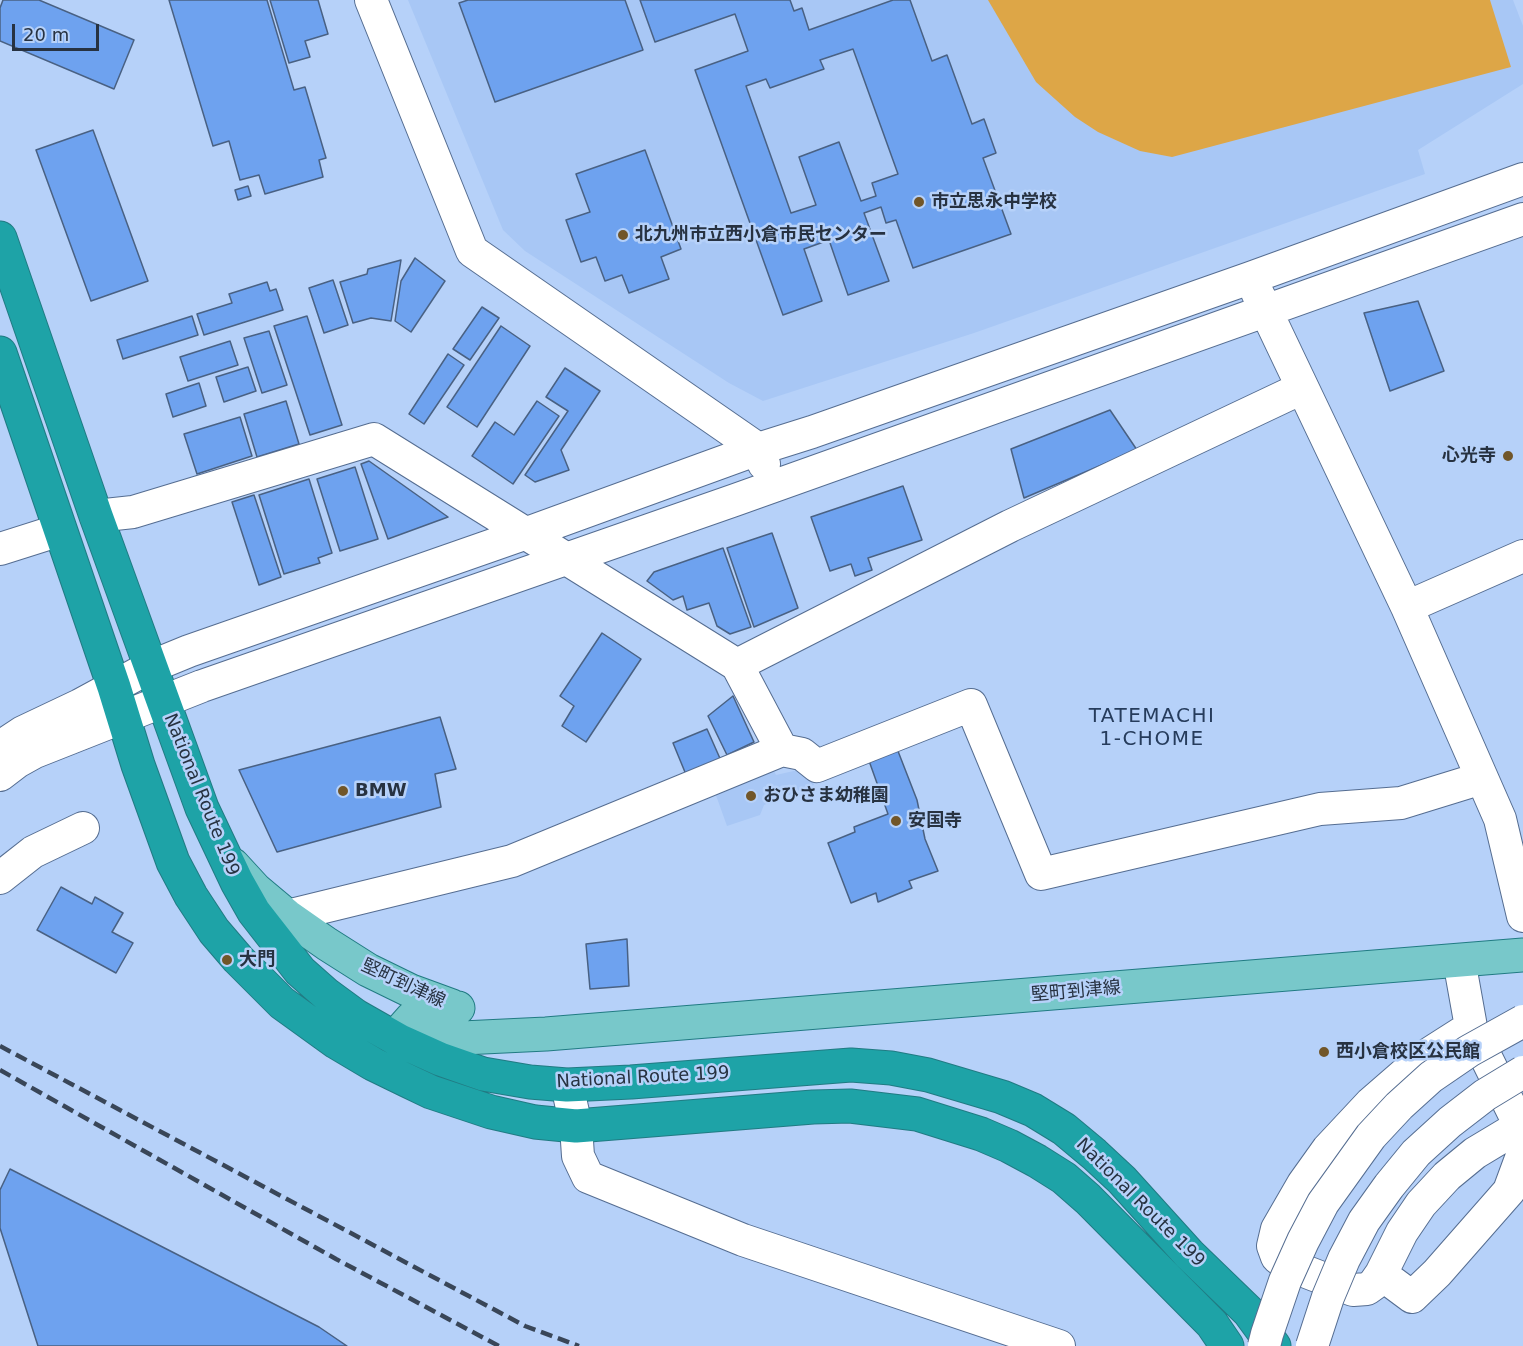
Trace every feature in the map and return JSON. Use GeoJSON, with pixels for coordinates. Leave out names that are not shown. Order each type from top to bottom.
{"type":"FeatureCollection","features":[{"type":"Feature","properties":{"kind":"highway","name":"National Route 199"},"geometry":{"type":"LineString","coordinates":[[0,237],[96,516],[202,808],[219,847],[254,912],[300,971],[356,1016],[400,1041],[440,1059],[483,1074],[530,1082],[567,1085],[851,1065],[891,1068],[964,1084],[1033,1110],[1064,1129],[1122,1180],[1189,1254],[1233,1295],[1268,1342]]}},
{"type":"Feature","properties":{"kind":"highway","name":"National Route 199"},"geometry":{"type":"LineString","coordinates":[[0,353],[119,701],[160,830],[173,862],[191,896],[214,931],[282,1003],[373,1064],[431,1092],[491,1112],[535,1122],[576,1126],[850,1106],[917,1114],[950,1123],[1009,1146],[1064,1178],[1088,1199],[1212,1324],[1227,1346]]}},
{"type":"Feature","properties":{"kind":"highway"},"geometry":{"type":"LineString","coordinates":[[306,1021],[362,1038],[400,1041],[405,1064],[418,1083],[431,1092]]}},
{"type":"Feature","properties":{"kind":"main road","name":"堅町到津線"},"geometry":{"type":"LineString","coordinates":[[219,847],[256,890],[287,916],[368,970],[411,991],[458,1008],[502,1019],[545,1025],[629,1028]]}},
{"type":"Feature","properties":{"kind":"main road","name":"堅町到津線"},"geometry":{"type":"LineString","coordinates":[[400,1041],[629,1028],[1523,955]]}},
{"type":"Feature","properties":{"kind":"main road"},"geometry":{"type":"LineString","coordinates":[[400,1041],[404,1027],[412,1018],[430,1006],[458,1008]]}},
{"type":"Feature","properties":{"kind":"street"},"geometry":{"type":"LineString","coordinates":[[371,0],[472,251],[758,449],[773,487]]}},
{"type":"Feature","properties":{"kind":"street"},"geometry":{"type":"LineString","coordinates":[[0,775],[17,762],[119,701],[150,667],[189,651],[527,533],[758,449],[1250,278],[1523,179]]}},
{"type":"Feature","properties":{"kind":"street"},"geometry":{"type":"LineString","coordinates":[[0,747],[23,732],[119,701],[162,701],[773,487],[1523,219]]}},
{"type":"Feature","properties":{"kind":"street"},"geometry":{"type":"LineString","coordinates":[[1250,278],[1407,608],[1482,778],[1512,815],[1523,916]]}},
{"type":"Feature","properties":{"kind":"street"},"geometry":{"type":"LineString","coordinates":[[736,665],[1010,526],[1302,388]]}},
{"type":"Feature","properties":{"kind":"street"},"geometry":{"type":"LineString","coordinates":[[96,516],[133,512],[374,439],[736,665],[782,750]]}},
{"type":"Feature","properties":{"kind":"street"},"geometry":{"type":"LineString","coordinates":[[0,549],[60,530]]}},
{"type":"Feature","properties":{"kind":"street"},"geometry":{"type":"LineString","coordinates":[[1407,608],[1523,556]]}},
{"type":"Feature","properties":{"kind":"street"},"geometry":{"type":"LineString","coordinates":[[287,916],[512,861],[782,750],[802,754],[817,766],[971,705],[1041,874],[1320,809],[1401,803],[1482,778]]}},
{"type":"Feature","properties":{"kind":"street"},"geometry":{"type":"LineString","coordinates":[[0,878],[33,852],[83,828]]}},
{"type":"Feature","properties":{"kind":"street"},"geometry":{"type":"LineString","coordinates":[[1381,1274],[1412,1297],[1437,1273],[1509,1191],[1522,1141],[1471,1027],[1459,960]]}},
{"type":"Feature","properties":{"kind":"street"},"geometry":{"type":"LineString","coordinates":[[1268,1342],[1285,1281],[1303,1240],[1323,1203],[1371,1136],[1431,1077],[1469,1051],[1523,1021]]}},
{"type":"Feature","properties":{"kind":"street"},"geometry":{"type":"LineString","coordinates":[[1471,1027],[1424,1058],[1371,1103],[1328,1149],[1303,1184],[1277,1229],[1273,1246],[1277,1257],[1286,1263],[1353,1290],[1367,1289],[1381,1274],[1402,1232],[1421,1204],[1447,1176],[1475,1153],[1522,1141]]}},
{"type":"Feature","properties":{"kind":"street"},"geometry":{"type":"LineString","coordinates":[[1312,1346],[1328,1297],[1344,1259],[1364,1221],[1389,1186],[1416,1153],[1450,1122],[1485,1095],[1523,1072]]}},
{"type":"Feature","properties":{"kind":"street"},"geometry":{"type":"LineString","coordinates":[[567,1085],[576,1126],[578,1156],[588,1177],[743,1240],[1059,1346]]}},
{"type":"Feature","properties":{"kind":"shaded area","name":"市立思永中学校"},"geometry":{"type":"Polygon","coordinates":[[[408,0],[1513,0],[1523,26],[1523,84],[1418,150],[1425,174],[974,333],[763,401],[729,383],[525,251],[503,230],[408,0]]]}},
{"type":"Feature","properties":{"kind":"shaded area"},"geometry":{"type":"Polygon","coordinates":[[[988,0],[1490,0],[1511,67],[1172,157],[1140,151],[1098,132],[1075,117],[1036,82],[988,0]]]}},
{"type":"Feature","properties":{"kind":"shaded area","name":"おひさま幼稚園"},"geometry":{"type":"Polygon","coordinates":[[[771,765],[776,775],[807,768],[814,785],[764,805],[760,815],[727,826],[713,787],[771,765]]]}},
{"type":"Feature","properties":{"kind":"building"},"geometry":{"type":"Polygon","coordinates":[[[3,0],[39,0],[134,40],[114,89],[0,41],[0,8],[3,0]]]}},
{"type":"Feature","properties":{"kind":"building"},"geometry":{"type":"Polygon","coordinates":[[[169,0],[267,0],[294,90],[305,87],[326,158],[319,160],[323,177],[265,194],[259,175],[240,180],[229,141],[213,146],[169,0]]]}},
{"type":"Feature","properties":{"kind":"building"},"geometry":{"type":"Polygon","coordinates":[[[270,0],[318,0],[328,34],[305,41],[310,57],[289,63],[270,0]]]}},
{"type":"Feature","properties":{"kind":"building"},"geometry":{"type":"Polygon","coordinates":[[[468,0],[625,0],[643,50],[495,102],[459,3],[468,0]]]}},
{"type":"Feature","properties":{"kind":"building"},"geometry":{"type":"Polygon","coordinates":[[[640,0],[790,0],[794,11],[802,8],[809,30],[893,0],[910,0],[932,61],[947,55],[972,124],[984,119],[996,153],[983,158],[1011,234],[913,268],[896,220],[886,223],[881,207],[864,213],[889,281],[848,295],[829,240],[804,249],[822,301],[783,315],[695,70],[748,51],[735,14],[655,42],[640,0]],[[853,49],[820,60],[824,69],[770,88],[766,79],[746,86],[791,213],[816,205],[799,157],[839,142],[861,201],[876,196],[872,183],[898,174],[853,49]]]}},
{"type":"Feature","properties":{"kind":"building"},"geometry":{"type":"Polygon","coordinates":[[[93,130],[148,281],[91,301],[36,150],[93,130]]]}},
{"type":"Feature","properties":{"kind":"building","name":"北九州市立西小倉市民センター"},"geometry":{"type":"Polygon","coordinates":[[[645,150],[681,249],[661,257],[669,279],[629,293],[622,275],[605,281],[596,257],[581,262],[566,220],[590,212],[576,174],[645,150]]]}},
{"type":"Feature","properties":{"kind":"building"},"geometry":{"type":"Polygon","coordinates":[[[248,186],[251,196],[238,200],[235,190],[248,186]]]}},
{"type":"Feature","properties":{"kind":"building"},"geometry":{"type":"Polygon","coordinates":[[[415,258],[445,281],[411,332],[395,321],[401,281],[415,258]]]}},
{"type":"Feature","properties":{"kind":"building"},"geometry":{"type":"Polygon","coordinates":[[[401,260],[391,321],[371,318],[353,323],[340,282],[367,274],[368,269],[401,260]]]}},
{"type":"Feature","properties":{"kind":"building"},"geometry":{"type":"Polygon","coordinates":[[[333,280],[348,325],[324,333],[309,288],[333,280]]]}},
{"type":"Feature","properties":{"kind":"building"},"geometry":{"type":"Polygon","coordinates":[[[267,282],[270,291],[276,289],[283,310],[204,335],[197,314],[232,303],[229,294],[267,282]]]}},
{"type":"Feature","properties":{"kind":"building"},"geometry":{"type":"Polygon","coordinates":[[[1418,301],[1444,371],[1390,391],[1364,313],[1418,301]]]}},
{"type":"Feature","properties":{"kind":"building"},"geometry":{"type":"Polygon","coordinates":[[[482,307],[499,318],[470,360],[453,349],[482,307]]]}},
{"type":"Feature","properties":{"kind":"building"},"geometry":{"type":"Polygon","coordinates":[[[192,316],[198,335],[123,359],[117,340],[192,316]]]}},
{"type":"Feature","properties":{"kind":"building"},"geometry":{"type":"Polygon","coordinates":[[[307,316],[342,425],[310,435],[274,326],[307,316]]]}},
{"type":"Feature","properties":{"kind":"building"},"geometry":{"type":"Polygon","coordinates":[[[501,326],[530,346],[477,427],[447,407],[501,326]]]}},
{"type":"Feature","properties":{"kind":"building"},"geometry":{"type":"Polygon","coordinates":[[[269,331],[287,385],[262,393],[244,338],[269,331]]]}},
{"type":"Feature","properties":{"kind":"building"},"geometry":{"type":"Polygon","coordinates":[[[230,341],[238,365],[188,381],[180,357],[230,341]]]}},
{"type":"Feature","properties":{"kind":"building"},"geometry":{"type":"Polygon","coordinates":[[[448,354],[464,365],[424,424],[409,414],[448,354]]]}},
{"type":"Feature","properties":{"kind":"building"},"geometry":{"type":"Polygon","coordinates":[[[248,367],[256,391],[224,402],[216,377],[248,367]]]}},
{"type":"Feature","properties":{"kind":"building"},"geometry":{"type":"Polygon","coordinates":[[[565,368],[600,391],[561,450],[569,470],[535,482],[525,475],[568,411],[546,397],[565,368]]]}},
{"type":"Feature","properties":{"kind":"building"},"geometry":{"type":"Polygon","coordinates":[[[199,383],[206,406],[173,417],[166,394],[199,383]]]}},
{"type":"Feature","properties":{"kind":"building"},"geometry":{"type":"Polygon","coordinates":[[[286,401],[299,444],[257,457],[244,414],[286,401]]]}},
{"type":"Feature","properties":{"kind":"building"},"geometry":{"type":"Polygon","coordinates":[[[537,401],[559,416],[513,484],[472,456],[495,422],[514,435],[537,401]]]}},
{"type":"Feature","properties":{"kind":"building"},"geometry":{"type":"Polygon","coordinates":[[[1110,410],[1137,450],[1024,498],[1011,449],[1110,410]]]}},
{"type":"Feature","properties":{"kind":"building"},"geometry":{"type":"Polygon","coordinates":[[[240,417],[252,456],[197,474],[184,434],[240,417]]]}},
{"type":"Feature","properties":{"kind":"building"},"geometry":{"type":"Polygon","coordinates":[[[369,461],[448,517],[388,539],[361,464],[369,461]]]}},
{"type":"Feature","properties":{"kind":"building"},"geometry":{"type":"Polygon","coordinates":[[[355,467],[378,539],[340,551],[317,479],[355,467]]]}},
{"type":"Feature","properties":{"kind":"building"},"geometry":{"type":"Polygon","coordinates":[[[309,479],[332,553],[318,558],[320,563],[284,574],[259,495],[309,479]]]}},
{"type":"Feature","properties":{"kind":"building"},"geometry":{"type":"Polygon","coordinates":[[[903,486],[922,540],[868,558],[872,570],[855,576],[851,564],[830,571],[811,517],[903,486]]]}},
{"type":"Feature","properties":{"kind":"building"},"geometry":{"type":"Polygon","coordinates":[[[254,495],[281,577],[259,585],[232,502],[254,495]]]}},
{"type":"Feature","properties":{"kind":"building"},"geometry":{"type":"Polygon","coordinates":[[[772,533],[798,608],[754,627],[727,548],[772,533]]]}},
{"type":"Feature","properties":{"kind":"building"},"geometry":{"type":"Polygon","coordinates":[[[723,548],[751,627],[730,634],[717,626],[709,603],[687,610],[683,596],[673,600],[647,581],[654,572],[723,548]]]}},
{"type":"Feature","properties":{"kind":"building"},"geometry":{"type":"Polygon","coordinates":[[[602,633],[641,659],[586,742],[562,726],[574,706],[560,696],[602,633]]]}},
{"type":"Feature","properties":{"kind":"building"},"geometry":{"type":"Polygon","coordinates":[[[733,696],[754,742],[727,755],[708,716],[733,696]]]}},
{"type":"Feature","properties":{"kind":"building","name":"BMW"},"geometry":{"type":"Polygon","coordinates":[[[440,717],[456,769],[435,774],[441,807],[277,852],[239,770],[440,717]]]}},
{"type":"Feature","properties":{"kind":"building"},"geometry":{"type":"Polygon","coordinates":[[[707,729],[722,763],[687,777],[673,743],[707,729]]]}},
{"type":"Feature","properties":{"kind":"building","name":"安国寺"},"geometry":{"type":"Polygon","coordinates":[[[896,746],[917,800],[925,839],[938,871],[909,881],[912,888],[878,902],[876,893],[851,903],[828,843],[855,832],[854,827],[888,814],[868,758],[896,746]]]}},
{"type":"Feature","properties":{"kind":"building"},"geometry":{"type":"Polygon","coordinates":[[[61,887],[92,904],[95,897],[123,913],[112,932],[133,943],[116,973],[37,930],[61,887]]]}},
{"type":"Feature","properties":{"kind":"building"},"geometry":{"type":"Polygon","coordinates":[[[627,939],[629,986],[590,989],[586,944],[627,939]]]}},
{"type":"Feature","properties":{"kind":"building"},"geometry":{"type":"Polygon","coordinates":[[[10,1169],[319,1327],[347,1346],[38,1346],[0,1228],[0,1190],[10,1169]]]}},
{"type":"Feature","properties":{"kind":"railway"},"geometry":{"type":"LineString","coordinates":[[0,1046],[525,1326],[579,1346]]}},
{"type":"Feature","properties":{"kind":"railway"},"geometry":{"type":"LineString","coordinates":[[0,1070],[336,1259],[499,1346]]}},
{"type":"Feature","properties":{"kind":"place","name":"市立思永中学校"},"geometry":{"type":"Point","coordinates":[919,202]}},
{"type":"Feature","properties":{"kind":"place","name":"北九州市立西小倉市民センター"},"geometry":{"type":"Point","coordinates":[623,235]}},
{"type":"Feature","properties":{"kind":"place","name":"心光寺"},"geometry":{"type":"Point","coordinates":[1508,456]}},
{"type":"Feature","properties":{"kind":"place","name":"BMW"},"geometry":{"type":"Point","coordinates":[343,791]}},
{"type":"Feature","properties":{"kind":"place","name":"おひさま幼稚園"},"geometry":{"type":"Point","coordinates":[751,796]}},
{"type":"Feature","properties":{"kind":"place","name":"安国寺"},"geometry":{"type":"Point","coordinates":[896,821]}},
{"type":"Feature","properties":{"kind":"place","name":"大門"},"geometry":{"type":"Point","coordinates":[227,960]}},
{"type":"Feature","properties":{"kind":"place","name":"西小倉校区公民館"},"geometry":{"type":"Point","coordinates":[1324,1052]}},
{"type":"Feature","properties":{"kind":"district","name":"TATEMACHI 1-CHOME"},"geometry":{"type":"Point","coordinates":[1152,728]}}]}
